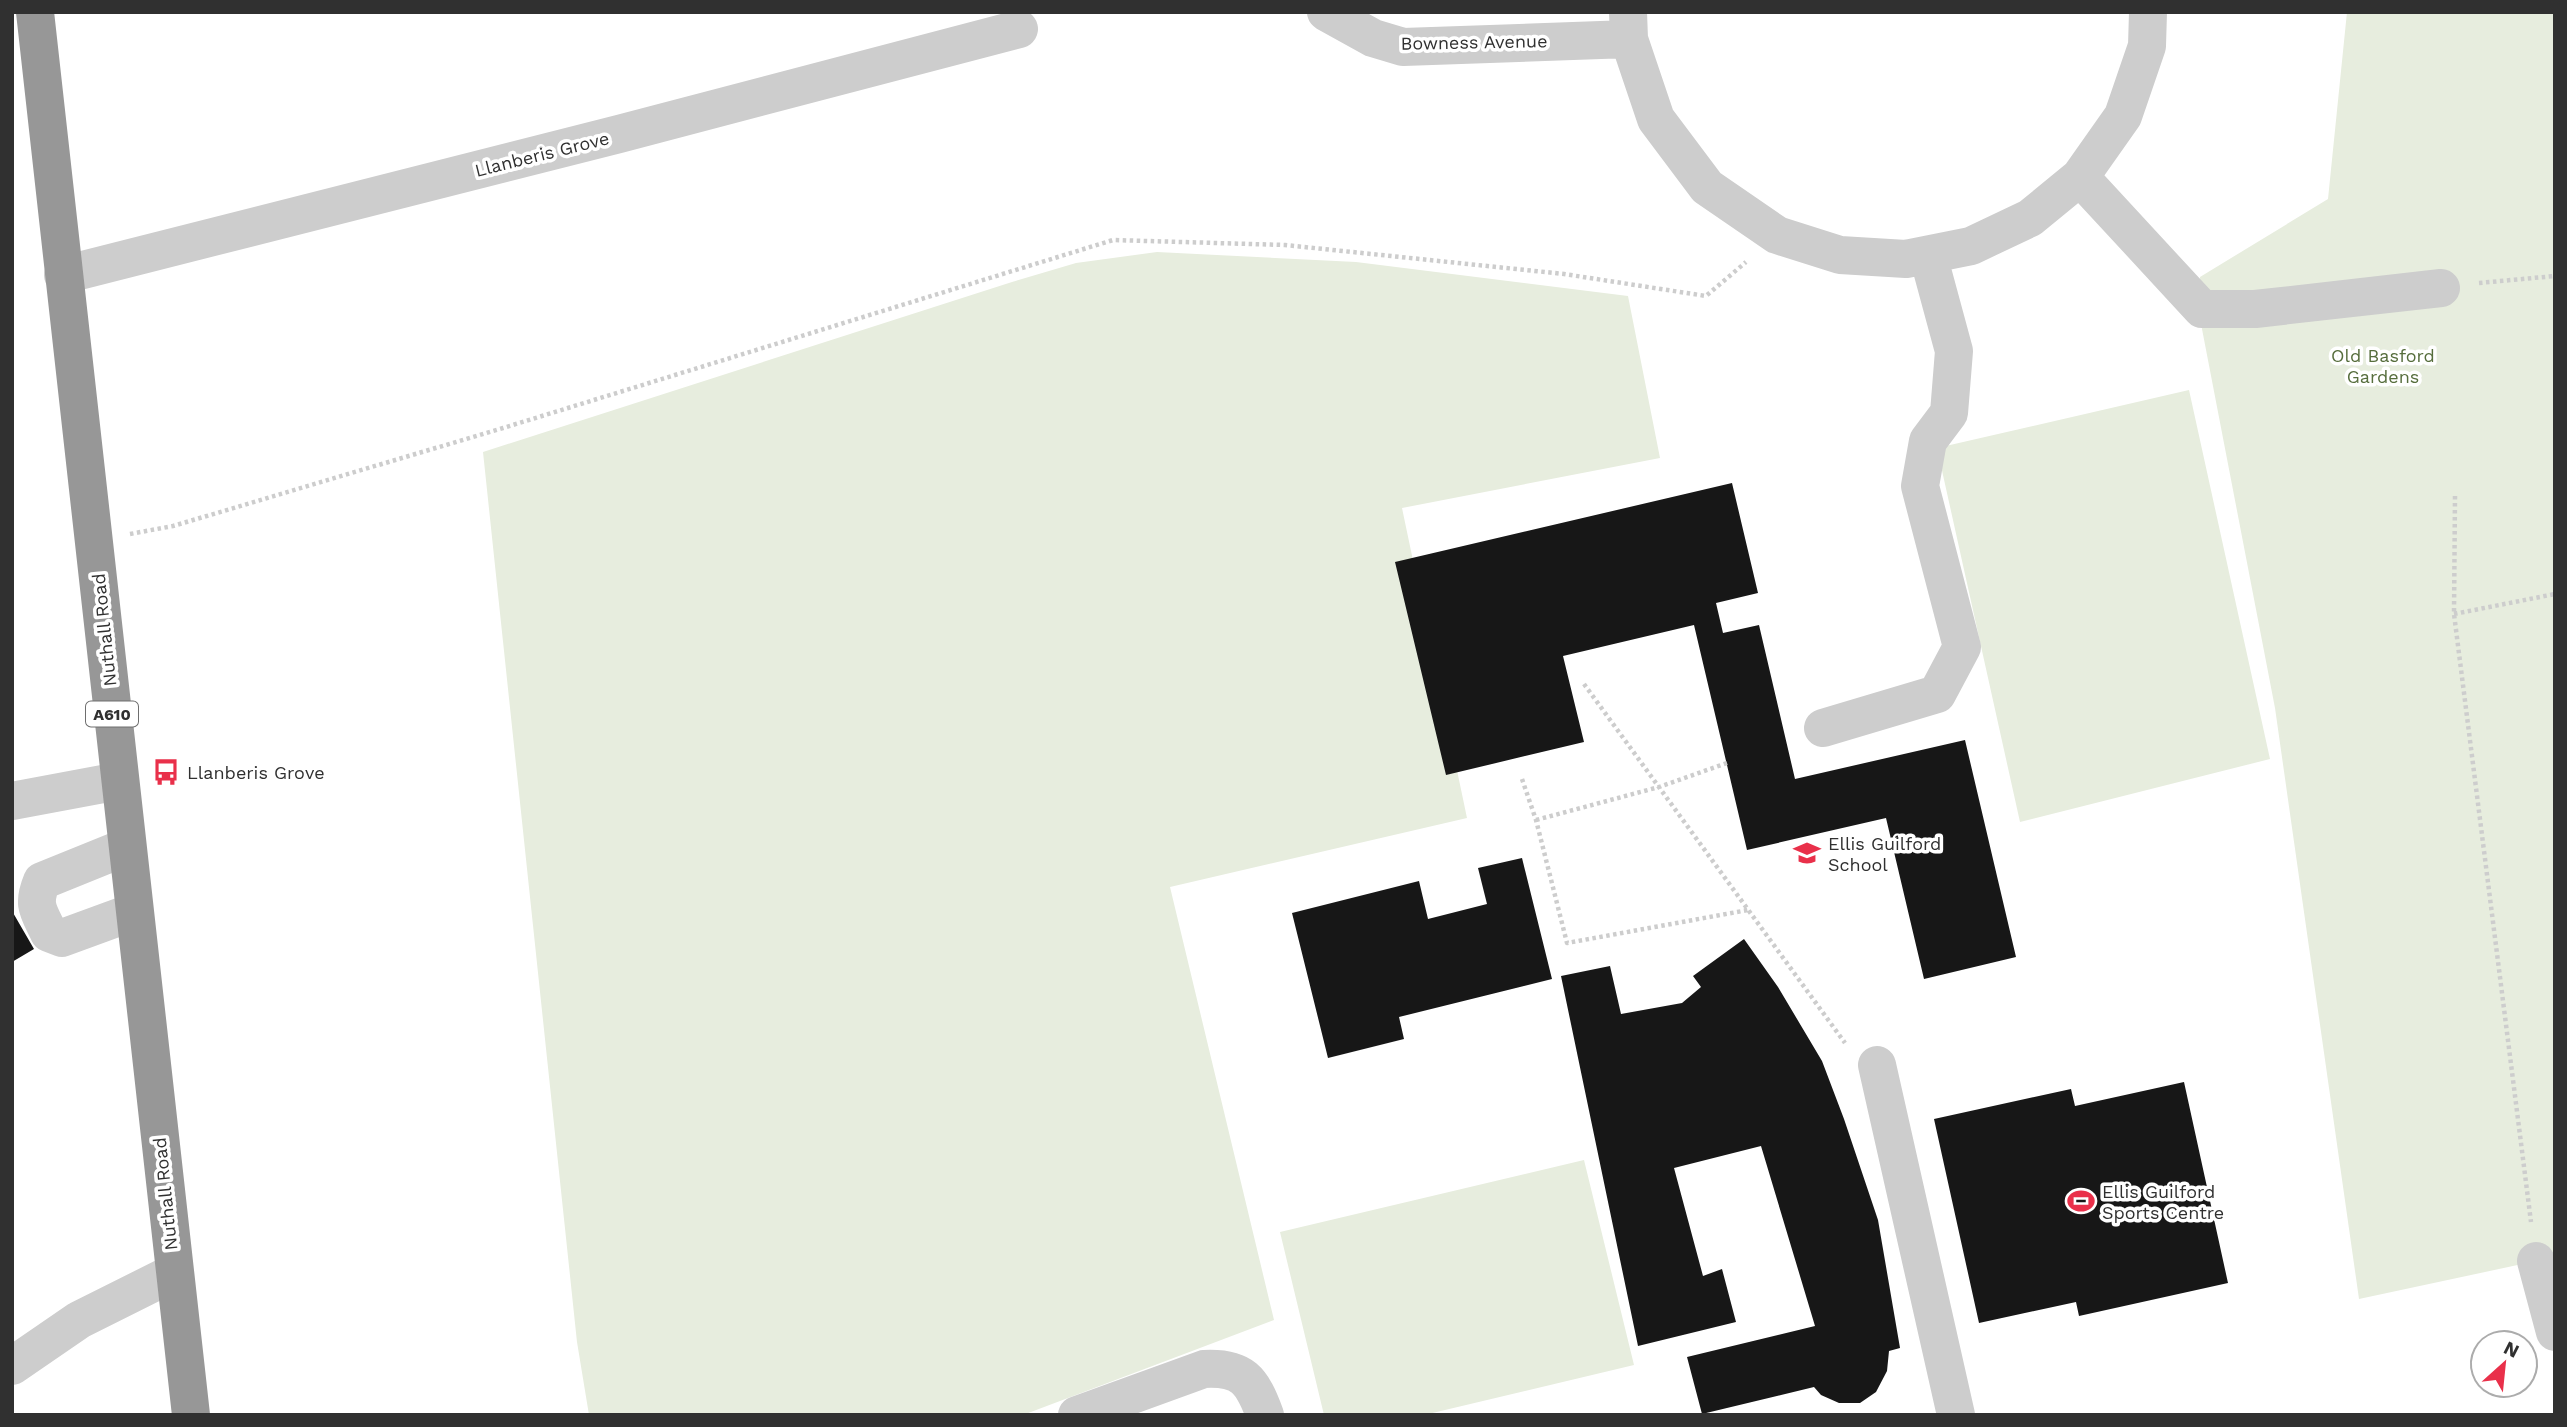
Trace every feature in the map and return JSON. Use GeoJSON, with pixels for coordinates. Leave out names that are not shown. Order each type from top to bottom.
{"type":"FeatureCollection","features":[{"type":"Feature","properties":{"kind":"highway","name":"Nuthall Road"},"geometry":{"type":"LineString","coordinates":[[35,12],[95,539],[173,1273],[191,1415]]}},
{"type":"Feature","properties":{"kind":"street","name":"Bowness Avenue"},"geometry":{"type":"LineString","coordinates":[[1326,12],[1373,38],[1403,47],[1628,25]]}},
{"type":"Feature","properties":{"kind":"street"},"geometry":{"type":"LineString","coordinates":[[1628,25],[1656,119],[1707,187],[1777,234],[1840,255],[1906,259],[1971,246],[2030,218],[2080,177],[2123,117],[2147,46],[2148,12]]}},
{"type":"Feature","properties":{"kind":"street","name":"Llanberis Grove"},"geometry":{"type":"LineString","coordinates":[[63,275],[1019,29]]}},
{"type":"Feature","properties":{"kind":"street"},"geometry":{"type":"LineString","coordinates":[[2080,177],[2202,309],[2255,309],[2441,288]]}},
{"type":"Feature","properties":{"kind":"street"},"geometry":{"type":"LineString","coordinates":[[1822,728],[1937,694],[1962,648],[1920,486],[1928,441],[1949,413],[1954,351],[1928,255]]}},
{"type":"Feature","properties":{"kind":"street"},"geometry":{"type":"LineString","coordinates":[[12,801],[119,781]]}},
{"type":"Feature","properties":{"kind":"street"},"geometry":{"type":"LineString","coordinates":[[126,847],[42,881],[35,898],[49,933],[62,938],[134,912]]}},
{"type":"Feature","properties":{"kind":"street"},"geometry":{"type":"LineString","coordinates":[[1877,1066],[1956,1415]]}},
{"type":"Feature","properties":{"kind":"street"},"geometry":{"type":"LineString","coordinates":[[2536,1261],[2555,1332]]}},
{"type":"Feature","properties":{"kind":"street"},"geometry":{"type":"LineString","coordinates":[[12,1366],[79,1320],[173,1273]]}},
{"type":"Feature","properties":{"kind":"street"},"geometry":{"type":"LineString","coordinates":[[1077,1415],[1204,1369],[1224,1368],[1240,1373],[1257,1392],[1265,1415]]}},
{"type":"Feature","properties":{"kind":"path"},"geometry":{"type":"LineString","coordinates":[[148,532],[503,428],[1113,240],[1285,245],[1563,274],[1706,296],[1777,234]]}},
{"type":"Feature","properties":{"kind":"path"},"geometry":{"type":"LineString","coordinates":[[2441,288],[2555,276]]}},
{"type":"Feature","properties":{"kind":"path"},"geometry":{"type":"LineString","coordinates":[[2455,496],[2454,614],[2536,1261]]}},
{"type":"Feature","properties":{"kind":"path"},"geometry":{"type":"LineString","coordinates":[[2454,614],[2555,594]]}},
{"type":"Feature","properties":{"kind":"path"},"geometry":{"type":"LineString","coordinates":[[1584,684],[1848,1047],[1877,1066]]}},
{"type":"Feature","properties":{"kind":"path"},"geometry":{"type":"LineString","coordinates":[[1536,820],[1659,788],[1727,763]]}},
{"type":"Feature","properties":{"kind":"path"},"geometry":{"type":"LineString","coordinates":[[1522,779],[1536,820],[1567,943],[1748,910]]}},
{"type":"Feature","properties":{"kind":"green space","name":"Old Basford Gardens"},"geometry":{"type":"Polygon","coordinates":[[[2347,12],[2555,12],[2555,1257],[2359,1299],[2275,708],[2202,329],[2200,277],[2328,199],[2347,12]]]}},
{"type":"Feature","properties":{"kind":"green space"},"geometry":{"type":"Polygon","coordinates":[[[1157,252],[1356,262],[1628,296],[1660,458],[1402,508],[1467,818],[1170,887],[1274,1320],[1023,1415],[589,1415],[577,1342],[483,452],[1076,263],[1157,252]]]}},
{"type":"Feature","properties":{"kind":"green space"},"geometry":{"type":"Polygon","coordinates":[[[2189,390],[2270,759],[2020,822],[1937,448],[2189,390]]]}},
{"type":"Feature","properties":{"kind":"green space"},"geometry":{"type":"Polygon","coordinates":[[[1584,1160],[1634,1365],[1424,1415],[1324,1415],[1280,1232],[1584,1160]]]}},
{"type":"Feature","properties":{"kind":"building"},"geometry":{"type":"Polygon","coordinates":[[[1732,483],[1758,593],[1716,603],[1723,633],[1759,625],[1795,779],[1965,740],[2016,957],[1924,979],[1886,818],[1747,850],[1694,625],[1563,656],[1584,742],[1446,775],[1395,562],[1732,483]]]}},
{"type":"Feature","properties":{"kind":"building"},"geometry":{"type":"Polygon","coordinates":[[[1522,858],[1552,979],[1399,1017],[1404,1039],[1328,1058],[1292,913],[1419,881],[1428,919],[1487,904],[1478,868],[1522,858]]]}},
{"type":"Feature","properties":{"kind":"building"},"geometry":{"type":"Polygon","coordinates":[[[12,911],[34,949],[12,962],[12,911]]]}},
{"type":"Feature","properties":{"kind":"building"},"geometry":{"type":"Polygon","coordinates":[[[1744,939],[1778,987],[1822,1061],[1878,1220],[1900,1348],[1889,1351],[1887,1371],[1876,1392],[1860,1403],[1839,1403],[1821,1395],[1814,1387],[1702,1414],[1687,1357],[1815,1326],[1761,1146],[1674,1168],[1703,1276],[1722,1269],[1736,1322],[1638,1346],[1561,976],[1610,966],[1621,1014],[1682,1003],[1701,987],[1693,976],[1744,939]]]}},
{"type":"Feature","properties":{"kind":"building","name":"Ellis Guilford Sports Centre"},"geometry":{"type":"Polygon","coordinates":[[[2184,1082],[2228,1283],[2079,1316],[2076,1302],[1979,1323],[1934,1119],[2071,1089],[2075,1106],[2184,1082]]]}},
{"type":"Feature","properties":{"kind":"place","name":"Llanberis Grove"},"geometry":{"type":"Point","coordinates":[166,772]}},
{"type":"Feature","properties":{"kind":"place","name":"Ellis Guilford School"},"geometry":{"type":"Point","coordinates":[1807,853]}},
{"type":"Feature","properties":{"kind":"place","name":"Ellis Guilford Sports Centre"},"geometry":{"type":"Point","coordinates":[2081,1201]}}]}
